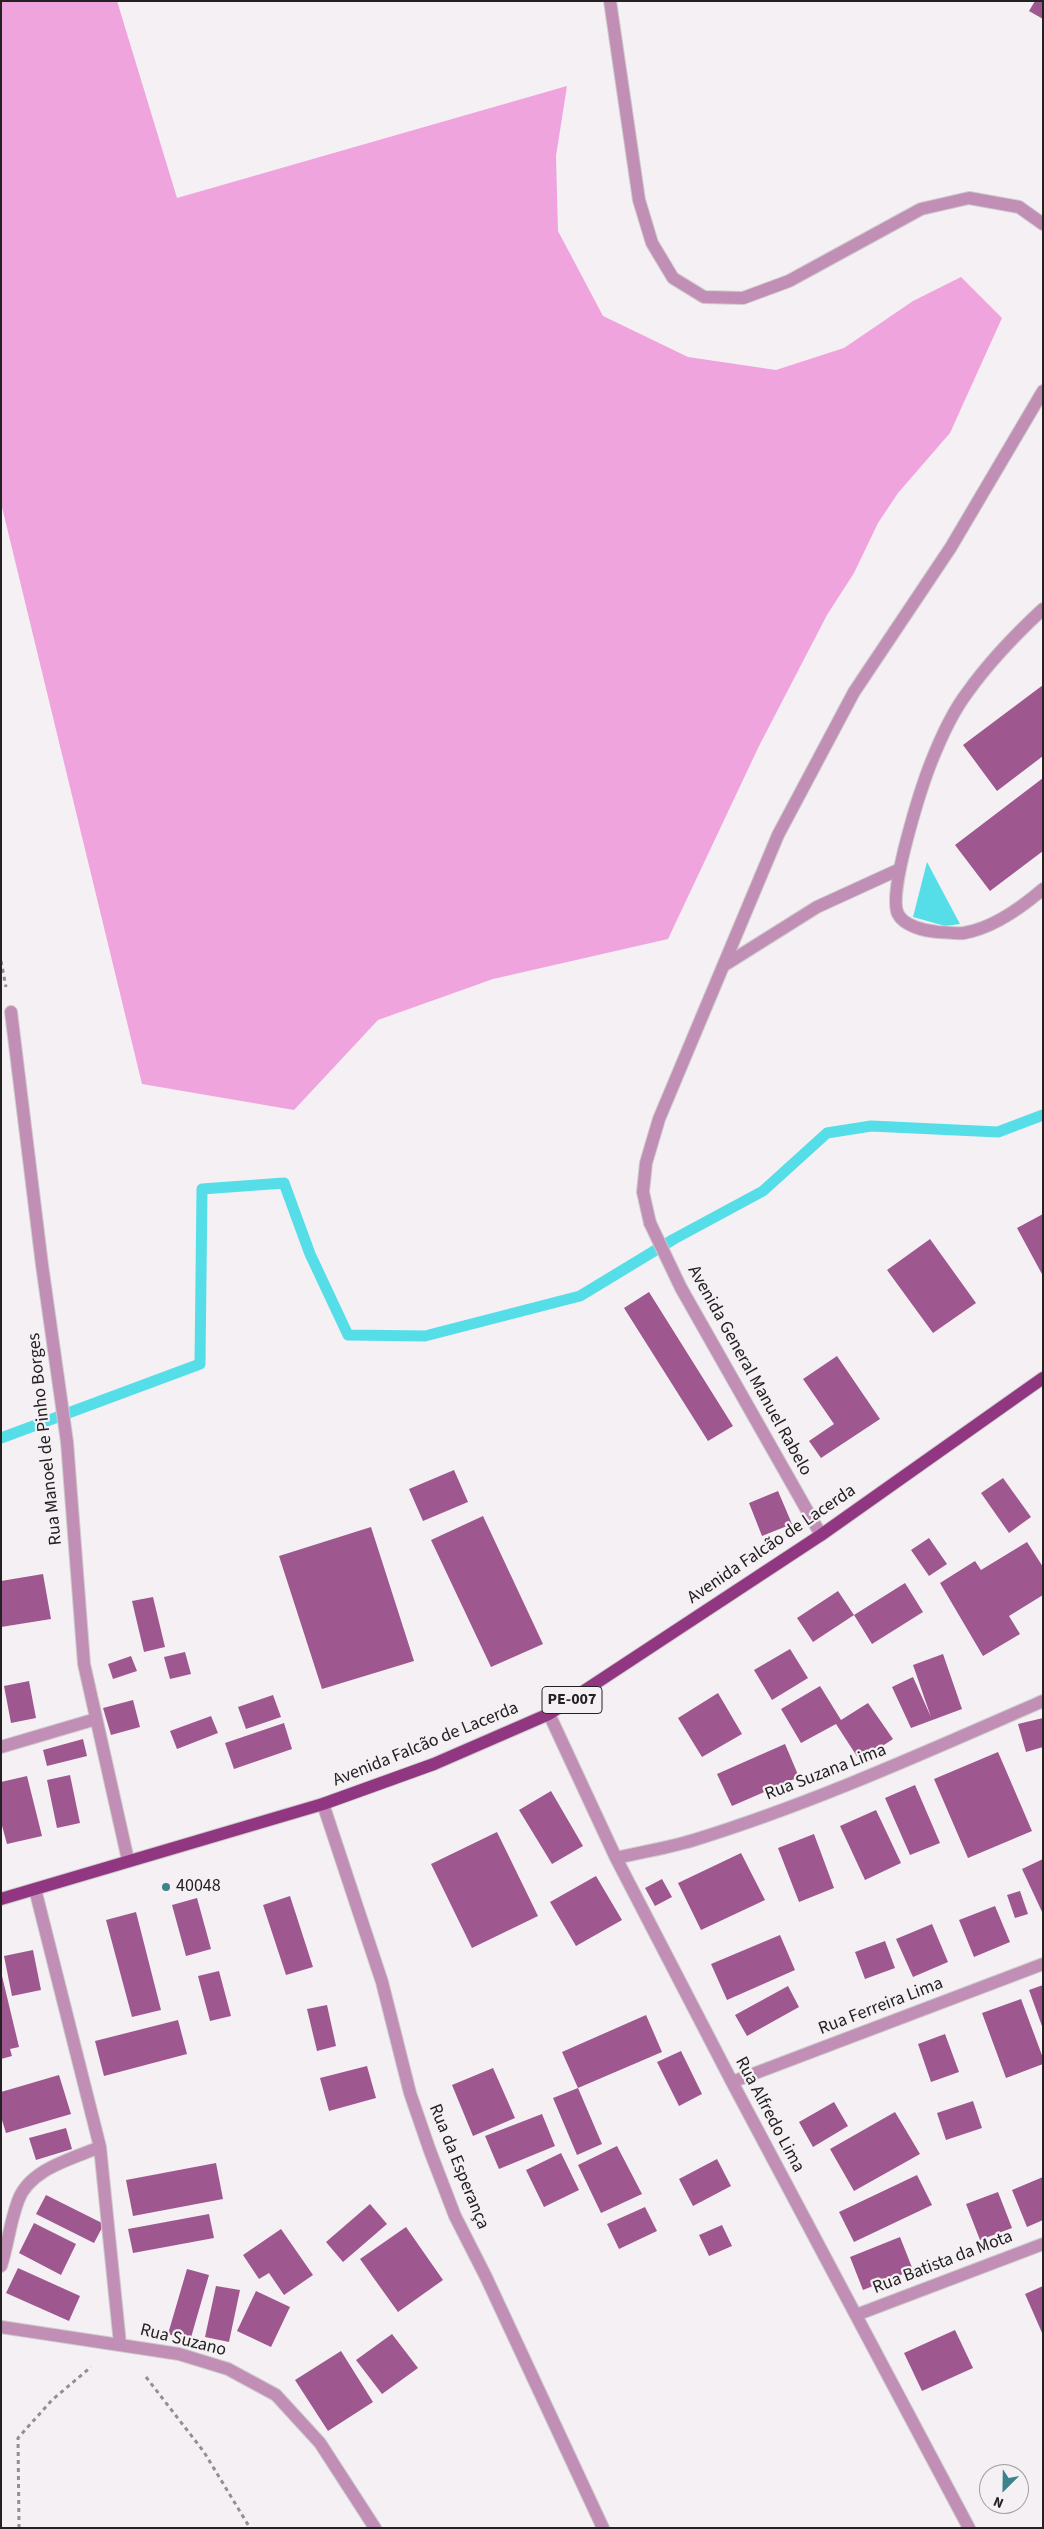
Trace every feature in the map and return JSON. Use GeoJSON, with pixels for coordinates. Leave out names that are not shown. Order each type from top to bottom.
{"type":"FeatureCollection","features":[{"type":"Feature","properties":{"kind":"main road","name":"Avenida Falcão de Lacerda"},"geometry":{"type":"LineString","coordinates":[[1,1898],[323,1804],[434,1764],[549,1714],[821,1535],[1043,1378]]}},
{"type":"Feature","properties":{"kind":"street"},"geometry":{"type":"LineString","coordinates":[[610,1],[639,200],[652,243],[673,278],[704,297],[742,298],[789,281],[921,209],[969,198],[1019,207],[1043,224]]}},
{"type":"Feature","properties":{"kind":"street","name":"Avenida General Manuel Rabelo"},"geometry":{"type":"LineString","coordinates":[[821,1535],[681,1288],[650,1223],[643,1192],[646,1163],[660,1119],[778,835],[854,692],[951,547],[1043,392]]}},
{"type":"Feature","properties":{"kind":"street"},"geometry":{"type":"LineString","coordinates":[[1043,609],[1005,645],[966,694],[932,759],[900,869],[896,897],[898,914],[909,925],[934,932],[964,933],[998,920],[1026,903],[1043,889]]}},
{"type":"Feature","properties":{"kind":"street"},"geometry":{"type":"LineString","coordinates":[[722,967],[817,907],[900,869]]}},
{"type":"Feature","properties":{"kind":"street","name":"Rua Manoel de Pinho Borges"},"geometry":{"type":"LineString","coordinates":[[11,1012],[42,1266],[67,1442],[84,1664],[128,1860]]}},
{"type":"Feature","properties":{"kind":"street","name":"Rua Suzana Lima"},"geometry":{"type":"LineString","coordinates":[[616,1858],[692,1841],[780,1811],[883,1770],[1043,1701]]}},
{"type":"Feature","properties":{"kind":"street","name":"Rua Alfredo Lima"},"geometry":{"type":"LineString","coordinates":[[549,1714],[616,1858],[732,2082],[969,2528]]}},
{"type":"Feature","properties":{"kind":"street"},"geometry":{"type":"LineString","coordinates":[[1,1746],[96,1719]]}},
{"type":"Feature","properties":{"kind":"street","name":"Rua da Esperança"},"geometry":{"type":"LineString","coordinates":[[323,1804],[382,1982],[410,2093],[455,2216],[494,2294],[603,2528]]}},
{"type":"Feature","properties":{"kind":"street"},"geometry":{"type":"LineString","coordinates":[[35,1889],[100,2147],[120,2344]]}},
{"type":"Feature","properties":{"kind":"street","name":"Rua Ferreira Lima"},"geometry":{"type":"LineString","coordinates":[[732,2082],[1043,1964]]}},
{"type":"Feature","properties":{"kind":"street"},"geometry":{"type":"LineString","coordinates":[[1,2266],[18,2199],[26,2187],[37,2176],[100,2147]]}},
{"type":"Feature","properties":{"kind":"street","name":"Rua Batista da Mota"},"geometry":{"type":"LineString","coordinates":[[856,2315],[1043,2244]]}},
{"type":"Feature","properties":{"kind":"street","name":"Rua Suzano"},"geometry":{"type":"LineString","coordinates":[[1,2326],[179,2354],[228,2369],[276,2395],[320,2443],[375,2528]]}},
{"type":"Feature","properties":{"kind":"path"},"geometry":{"type":"LineString","coordinates":[[19,2528],[18,2438],[52,2400],[120,2344],[204,2452],[250,2528]]}},
{"type":"Feature","properties":{"kind":"shaded area"},"geometry":{"type":"Polygon","coordinates":[[[1,1],[117,1],[177,198],[567,86],[556,156],[558,231],[603,316],[688,357],[776,370],[844,348],[913,301],[961,277],[1002,318],[950,433],[898,493],[878,523],[854,573],[827,615],[759,746],[668,939],[493,979],[378,1020],[294,1110],[142,1084],[1,503],[1,1]]]}},
{"type":"Feature","properties":{"kind":"water"},"geometry":{"type":"Polygon","coordinates":[[[927,862],[960,924],[945,926],[913,917],[927,862]]]}},
{"type":"Feature","properties":{"kind":"building"},"geometry":{"type":"Polygon","coordinates":[[[1035,1],[1043,1],[1043,19],[1029,11],[1035,1]]]}},
{"type":"Feature","properties":{"kind":"building"},"geometry":{"type":"Polygon","coordinates":[[[1043,685],[1043,756],[997,791],[963,745],[1043,685]]]}},
{"type":"Feature","properties":{"kind":"building"},"geometry":{"type":"Polygon","coordinates":[[[1043,778],[1043,851],[990,891],[955,845],[1043,778]]]}},
{"type":"Feature","properties":{"kind":"building"},"geometry":{"type":"Polygon","coordinates":[[[1043,1214],[1043,1276],[1017,1228],[1043,1214]]]}},
{"type":"Feature","properties":{"kind":"building"},"geometry":{"type":"Polygon","coordinates":[[[930,1239],[976,1303],[933,1333],[887,1270],[930,1239]]]}},
{"type":"Feature","properties":{"kind":"building"},"geometry":{"type":"Polygon","coordinates":[[[649,1292],[733,1426],[708,1441],[624,1308],[649,1292]]]}},
{"type":"Feature","properties":{"kind":"building"},"geometry":{"type":"Polygon","coordinates":[[[837,1356],[880,1419],[821,1458],[809,1441],[834,1424],[803,1379],[837,1356]]]}},
{"type":"Feature","properties":{"kind":"building"},"geometry":{"type":"Polygon","coordinates":[[[454,1470],[468,1502],[423,1521],[409,1489],[454,1470]]]}},
{"type":"Feature","properties":{"kind":"building"},"geometry":{"type":"Polygon","coordinates":[[[1003,1478],[1031,1517],[1009,1533],[981,1493],[1003,1478]]]}},
{"type":"Feature","properties":{"kind":"building"},"geometry":{"type":"Polygon","coordinates":[[[778,1491],[792,1524],[762,1536],[749,1503],[778,1491]]]}},
{"type":"Feature","properties":{"kind":"building"},"geometry":{"type":"Polygon","coordinates":[[[483,1516],[543,1644],[491,1667],[431,1540],[483,1516]]]}},
{"type":"Feature","properties":{"kind":"building"},"geometry":{"type":"Polygon","coordinates":[[[371,1527],[414,1661],[322,1689],[279,1556],[371,1527]]]}},
{"type":"Feature","properties":{"kind":"building"},"geometry":{"type":"Polygon","coordinates":[[[929,1538],[947,1564],[929,1576],[911,1550],[929,1538]]]}},
{"type":"Feature","properties":{"kind":"building"},"geometry":{"type":"Polygon","coordinates":[[[1027,1542],[1043,1567],[1043,1595],[1009,1616],[1020,1634],[983,1656],[940,1583],[975,1561],[981,1570],[1027,1542]]]}},
{"type":"Feature","properties":{"kind":"building"},"geometry":{"type":"Polygon","coordinates":[[[43,1574],[51,1619],[1,1627],[1,1581],[43,1574]]]}},
{"type":"Feature","properties":{"kind":"building"},"geometry":{"type":"Polygon","coordinates":[[[905,1583],[923,1612],[872,1644],[854,1615],[905,1583]]]}},
{"type":"Feature","properties":{"kind":"building"},"geometry":{"type":"Polygon","coordinates":[[[838,1591],[854,1615],[813,1642],[797,1618],[838,1591]]]}},
{"type":"Feature","properties":{"kind":"building"},"geometry":{"type":"Polygon","coordinates":[[[153,1597],[165,1647],[144,1652],[132,1601],[153,1597]]]}},
{"type":"Feature","properties":{"kind":"building"},"geometry":{"type":"Polygon","coordinates":[[[790,1649],[808,1678],[772,1700],[754,1670],[790,1649]]]}},
{"type":"Feature","properties":{"kind":"building"},"geometry":{"type":"Polygon","coordinates":[[[185,1652],[191,1674],[170,1679],[164,1657],[185,1652]]]}},
{"type":"Feature","properties":{"kind":"building"},"geometry":{"type":"Polygon","coordinates":[[[943,1654],[962,1709],[911,1728],[892,1687],[913,1677],[931,1717],[913,1665],[943,1654]]]}},
{"type":"Feature","properties":{"kind":"building"},"geometry":{"type":"Polygon","coordinates":[[[131,1656],[137,1671],[113,1679],[108,1664],[131,1656]]]}},
{"type":"Feature","properties":{"kind":"building"},"geometry":{"type":"Polygon","coordinates":[[[29,1681],[36,1718],[11,1723],[4,1686],[29,1681]]]}},
{"type":"Feature","properties":{"kind":"building"},"geometry":{"type":"Polygon","coordinates":[[[820,1686],[841,1720],[868,1703],[893,1739],[860,1761],[836,1724],[801,1743],[781,1709],[820,1686]]]}},
{"type":"Feature","properties":{"kind":"building"},"geometry":{"type":"Polygon","coordinates":[[[718,1693],[742,1734],[702,1757],[678,1718],[718,1693]]]}},
{"type":"Feature","properties":{"kind":"building"},"geometry":{"type":"Polygon","coordinates":[[[273,1695],[281,1717],[246,1729],[238,1707],[273,1695]]]}},
{"type":"Feature","properties":{"kind":"building"},"geometry":{"type":"Polygon","coordinates":[[[133,1700],[140,1727],[111,1735],[103,1708],[133,1700]]]}},
{"type":"Feature","properties":{"kind":"building"},"geometry":{"type":"Polygon","coordinates":[[[211,1716],[218,1733],[177,1749],[170,1731],[211,1716]]]}},
{"type":"Feature","properties":{"kind":"building"},"geometry":{"type":"Polygon","coordinates":[[[1043,1718],[1043,1747],[1026,1752],[1018,1724],[1043,1718]]]}},
{"type":"Feature","properties":{"kind":"building"},"geometry":{"type":"Polygon","coordinates":[[[284,1723],[292,1749],[234,1769],[225,1743],[284,1723]]]}},
{"type":"Feature","properties":{"kind":"building"},"geometry":{"type":"Polygon","coordinates":[[[83,1739],[87,1756],[47,1766],[43,1750],[83,1739]]]}},
{"type":"Feature","properties":{"kind":"building"},"geometry":{"type":"Polygon","coordinates":[[[785,1744],[799,1777],[732,1806],[717,1774],[785,1744]]]}},
{"type":"Feature","properties":{"kind":"building"},"geometry":{"type":"Polygon","coordinates":[[[998,1752],[1032,1831],[968,1858],[934,1779],[998,1752]]]}},
{"type":"Feature","properties":{"kind":"building"},"geometry":{"type":"Polygon","coordinates":[[[70,1775],[80,1823],[57,1828],[47,1780],[70,1775]]]}},
{"type":"Feature","properties":{"kind":"building"},"geometry":{"type":"Polygon","coordinates":[[[27,1776],[42,1836],[7,1844],[1,1822],[1,1782],[27,1776]]]}},
{"type":"Feature","properties":{"kind":"building"},"geometry":{"type":"Polygon","coordinates":[[[915,1785],[940,1843],[910,1855],[885,1798],[915,1785]]]}},
{"type":"Feature","properties":{"kind":"building"},"geometry":{"type":"Polygon","coordinates":[[[551,1791],[583,1846],[552,1864],[519,1810],[551,1791]]]}},
{"type":"Feature","properties":{"kind":"building"},"geometry":{"type":"Polygon","coordinates":[[[876,1810],[901,1863],[865,1880],[840,1826],[876,1810]]]}},
{"type":"Feature","properties":{"kind":"building"},"geometry":{"type":"Polygon","coordinates":[[[497,1832],[538,1916],[472,1948],[431,1864],[497,1832]]]}},
{"type":"Feature","properties":{"kind":"building"},"geometry":{"type":"Polygon","coordinates":[[[814,1834],[834,1888],[799,1902],[778,1848],[814,1834]]]}},
{"type":"Feature","properties":{"kind":"building"},"geometry":{"type":"Polygon","coordinates":[[[741,1853],[765,1900],[701,1930],[678,1883],[741,1853]]]}},
{"type":"Feature","properties":{"kind":"building"},"geometry":{"type":"Polygon","coordinates":[[[1043,1859],[1043,1914],[1022,1869],[1043,1859]]]}},
{"type":"Feature","properties":{"kind":"building"},"geometry":{"type":"Polygon","coordinates":[[[596,1876],[622,1920],[576,1946],[550,1902],[596,1876]]]}},
{"type":"Feature","properties":{"kind":"building"},"geometry":{"type":"Polygon","coordinates":[[[662,1879],[672,1897],[655,1906],[645,1888],[662,1879]]]}},
{"type":"Feature","properties":{"kind":"building"},"geometry":{"type":"Polygon","coordinates":[[[1020,1891],[1028,1914],[1015,1918],[1007,1895],[1020,1891]]]}},
{"type":"Feature","properties":{"kind":"building"},"geometry":{"type":"Polygon","coordinates":[[[290,1896],[313,1967],[286,1975],[263,1905],[290,1896]]]}},
{"type":"Feature","properties":{"kind":"building"},"geometry":{"type":"Polygon","coordinates":[[[197,1898],[211,1949],[186,1956],[172,1905],[197,1898]]]}},
{"type":"Feature","properties":{"kind":"building"},"geometry":{"type":"Polygon","coordinates":[[[995,1906],[1010,1942],[974,1957],[959,1920],[995,1906]]]}},
{"type":"Feature","properties":{"kind":"building"},"geometry":{"type":"Polygon","coordinates":[[[136,1912],[161,2010],[132,2017],[106,1920],[136,1912]]]}},
{"type":"Feature","properties":{"kind":"building"},"geometry":{"type":"Polygon","coordinates":[[[932,1924],[948,1962],[913,1977],[896,1939],[932,1924]]]}},
{"type":"Feature","properties":{"kind":"building"},"geometry":{"type":"Polygon","coordinates":[[[780,1935],[795,1970],[727,2000],[711,1964],[780,1935]]]}},
{"type":"Feature","properties":{"kind":"building"},"geometry":{"type":"Polygon","coordinates":[[[885,1941],[895,1968],[865,1979],[855,1952],[885,1941]]]}},
{"type":"Feature","properties":{"kind":"building"},"geometry":{"type":"Polygon","coordinates":[[[33,1950],[41,1990],[12,1996],[4,1956],[33,1950]]]}},
{"type":"Feature","properties":{"kind":"building"},"geometry":{"type":"Polygon","coordinates":[[[219,1971],[231,2016],[210,2021],[198,1976],[219,1971]]]}},
{"type":"Feature","properties":{"kind":"building"},"geometry":{"type":"Polygon","coordinates":[[[2,1976],[19,2047],[10,2049],[12,2056],[1,2059],[2,1976]]]}},
{"type":"Feature","properties":{"kind":"building"},"geometry":{"type":"Polygon","coordinates":[[[1043,1985],[1043,2029],[1029,1990],[1043,1985]]]}},
{"type":"Feature","properties":{"kind":"building"},"geometry":{"type":"Polygon","coordinates":[[[788,1986],[799,2007],[747,2036],[735,2015],[788,1986]]]}},
{"type":"Feature","properties":{"kind":"building"},"geometry":{"type":"Polygon","coordinates":[[[1021,1999],[1043,2058],[1043,2064],[1006,2078],[982,2013],[1021,1999]]]}},
{"type":"Feature","properties":{"kind":"building"},"geometry":{"type":"Polygon","coordinates":[[[327,2005],[336,2046],[317,2051],[307,2009],[327,2005]]]}},
{"type":"Feature","properties":{"kind":"building"},"geometry":{"type":"Polygon","coordinates":[[[646,2015],[662,2052],[578,2088],[562,2052],[646,2015]]]}},
{"type":"Feature","properties":{"kind":"building"},"geometry":{"type":"Polygon","coordinates":[[[178,2020],[187,2054],[104,2076],[95,2041],[178,2020]]]}},
{"type":"Feature","properties":{"kind":"building"},"geometry":{"type":"Polygon","coordinates":[[[945,2034],[959,2072],[931,2082],[918,2044],[945,2034]]]}},
{"type":"Feature","properties":{"kind":"building"},"geometry":{"type":"Polygon","coordinates":[[[681,2051],[702,2094],[679,2106],[657,2062],[681,2051]]]}},
{"type":"Feature","properties":{"kind":"building"},"geometry":{"type":"Polygon","coordinates":[[[367,2066],[376,2098],[329,2111],[320,2078],[367,2066]]]}},
{"type":"Feature","properties":{"kind":"building"},"geometry":{"type":"Polygon","coordinates":[[[493,2068],[515,2118],[473,2136],[452,2085],[493,2068]]]}},
{"type":"Feature","properties":{"kind":"building"},"geometry":{"type":"Polygon","coordinates":[[[59,2075],[71,2114],[6,2133],[1,2117],[1,2092],[59,2075]]]}},
{"type":"Feature","properties":{"kind":"building"},"geometry":{"type":"Polygon","coordinates":[[[578,2088],[602,2144],[577,2155],[553,2098],[578,2088]]]}},
{"type":"Feature","properties":{"kind":"building"},"geometry":{"type":"Polygon","coordinates":[[[973,2101],[982,2128],[946,2140],[937,2113],[973,2101]]]}},
{"type":"Feature","properties":{"kind":"building"},"geometry":{"type":"Polygon","coordinates":[[[834,2102],[848,2126],[813,2147],[799,2122],[834,2102]]]}},
{"type":"Feature","properties":{"kind":"building"},"geometry":{"type":"Polygon","coordinates":[[[895,2112],[920,2154],[854,2191],[830,2149],[895,2112]]]}},
{"type":"Feature","properties":{"kind":"building"},"geometry":{"type":"Polygon","coordinates":[[[542,2114],[555,2146],[499,2169],[485,2136],[542,2114]]]}},
{"type":"Feature","properties":{"kind":"building"},"geometry":{"type":"Polygon","coordinates":[[[66,2128],[72,2149],[36,2160],[29,2138],[66,2128]]]}},
{"type":"Feature","properties":{"kind":"building"},"geometry":{"type":"Polygon","coordinates":[[[617,2146],[642,2194],[601,2213],[578,2165],[617,2146]]]}},
{"type":"Feature","properties":{"kind":"building"},"geometry":{"type":"Polygon","coordinates":[[[561,2153],[579,2190],[544,2207],[526,2170],[561,2153]]]}},
{"type":"Feature","properties":{"kind":"building"},"geometry":{"type":"Polygon","coordinates":[[[717,2159],[731,2186],[693,2206],[679,2179],[717,2159]]]}},
{"type":"Feature","properties":{"kind":"building"},"geometry":{"type":"Polygon","coordinates":[[[216,2163],[223,2199],[133,2216],[126,2180],[216,2163]]]}},
{"type":"Feature","properties":{"kind":"building"},"geometry":{"type":"Polygon","coordinates":[[[917,2175],[932,2205],[854,2242],[839,2212],[917,2175]]]}},
{"type":"Feature","properties":{"kind":"building"},"geometry":{"type":"Polygon","coordinates":[[[1043,2177],[1043,2220],[1027,2227],[1012,2190],[1043,2177]]]}},
{"type":"Feature","properties":{"kind":"building"},"geometry":{"type":"Polygon","coordinates":[[[998,2192],[1012,2228],[980,2240],[966,2204],[998,2192]]]}},
{"type":"Feature","properties":{"kind":"building"},"geometry":{"type":"Polygon","coordinates":[[[46,2195],[104,2224],[94,2243],[36,2214],[46,2195]]]}},
{"type":"Feature","properties":{"kind":"building"},"geometry":{"type":"Polygon","coordinates":[[[370,2204],[387,2224],[343,2262],[326,2242],[370,2204]]]}},
{"type":"Feature","properties":{"kind":"building"},"geometry":{"type":"Polygon","coordinates":[[[645,2207],[657,2231],[619,2249],[607,2224],[645,2207]]]}},
{"type":"Feature","properties":{"kind":"building"},"geometry":{"type":"Polygon","coordinates":[[[209,2214],[214,2238],[133,2253],[128,2229],[209,2214]]]}},
{"type":"Feature","properties":{"kind":"building"},"geometry":{"type":"Polygon","coordinates":[[[34,2223],[76,2244],[61,2275],[19,2253],[34,2223]]]}},
{"type":"Feature","properties":{"kind":"building"},"geometry":{"type":"Polygon","coordinates":[[[722,2225],[732,2246],[709,2256],[699,2235],[722,2225]]]}},
{"type":"Feature","properties":{"kind":"building"},"geometry":{"type":"Polygon","coordinates":[[[406,2227],[443,2280],[398,2312],[360,2259],[406,2227]]]}},
{"type":"Feature","properties":{"kind":"building"},"geometry":{"type":"Polygon","coordinates":[[[281,2229],[313,2275],[284,2295],[269,2273],[259,2279],[243,2255],[281,2229]]]}},
{"type":"Feature","properties":{"kind":"building"},"geometry":{"type":"Polygon","coordinates":[[[900,2237],[913,2270],[863,2290],[850,2257],[900,2237]]]}},
{"type":"Feature","properties":{"kind":"building"},"geometry":{"type":"Polygon","coordinates":[[[18,2268],[80,2296],[69,2321],[6,2293],[18,2268]]]}},
{"type":"Feature","properties":{"kind":"building"},"geometry":{"type":"Polygon","coordinates":[[[187,2269],[209,2275],[190,2341],[168,2334],[187,2269]]]}},
{"type":"Feature","properties":{"kind":"building"},"geometry":{"type":"Polygon","coordinates":[[[216,2286],[240,2290],[229,2342],[205,2337],[216,2286]]]}},
{"type":"Feature","properties":{"kind":"building"},"geometry":{"type":"Polygon","coordinates":[[[1043,2286],[1043,2335],[1025,2294],[1043,2286]]]}},
{"type":"Feature","properties":{"kind":"building"},"geometry":{"type":"Polygon","coordinates":[[[256,2291],[290,2307],[271,2347],[237,2331],[256,2291]]]}},
{"type":"Feature","properties":{"kind":"building"},"geometry":{"type":"Polygon","coordinates":[[[955,2330],[973,2368],[922,2391],[904,2353],[955,2330]]]}},
{"type":"Feature","properties":{"kind":"building"},"geometry":{"type":"Polygon","coordinates":[[[392,2334],[418,2368],[382,2394],[356,2360],[392,2334]]]}},
{"type":"Feature","properties":{"kind":"building"},"geometry":{"type":"Polygon","coordinates":[[[341,2351],[373,2402],[328,2431],[295,2380],[341,2351]]]}},
{"type":"Feature","properties":{"kind":"waterway"},"geometry":{"type":"LineString","coordinates":[[1,1438],[200,1364],[202,1189],[284,1183],[310,1254],[348,1335],[425,1336],[580,1296],[674,1239],[763,1191],[827,1133],[871,1126],[998,1132],[1043,1115]]}},
{"type":"Feature","properties":{"kind":"place","name":"40048"},"geometry":{"type":"Point","coordinates":[166,1887]}}]}
